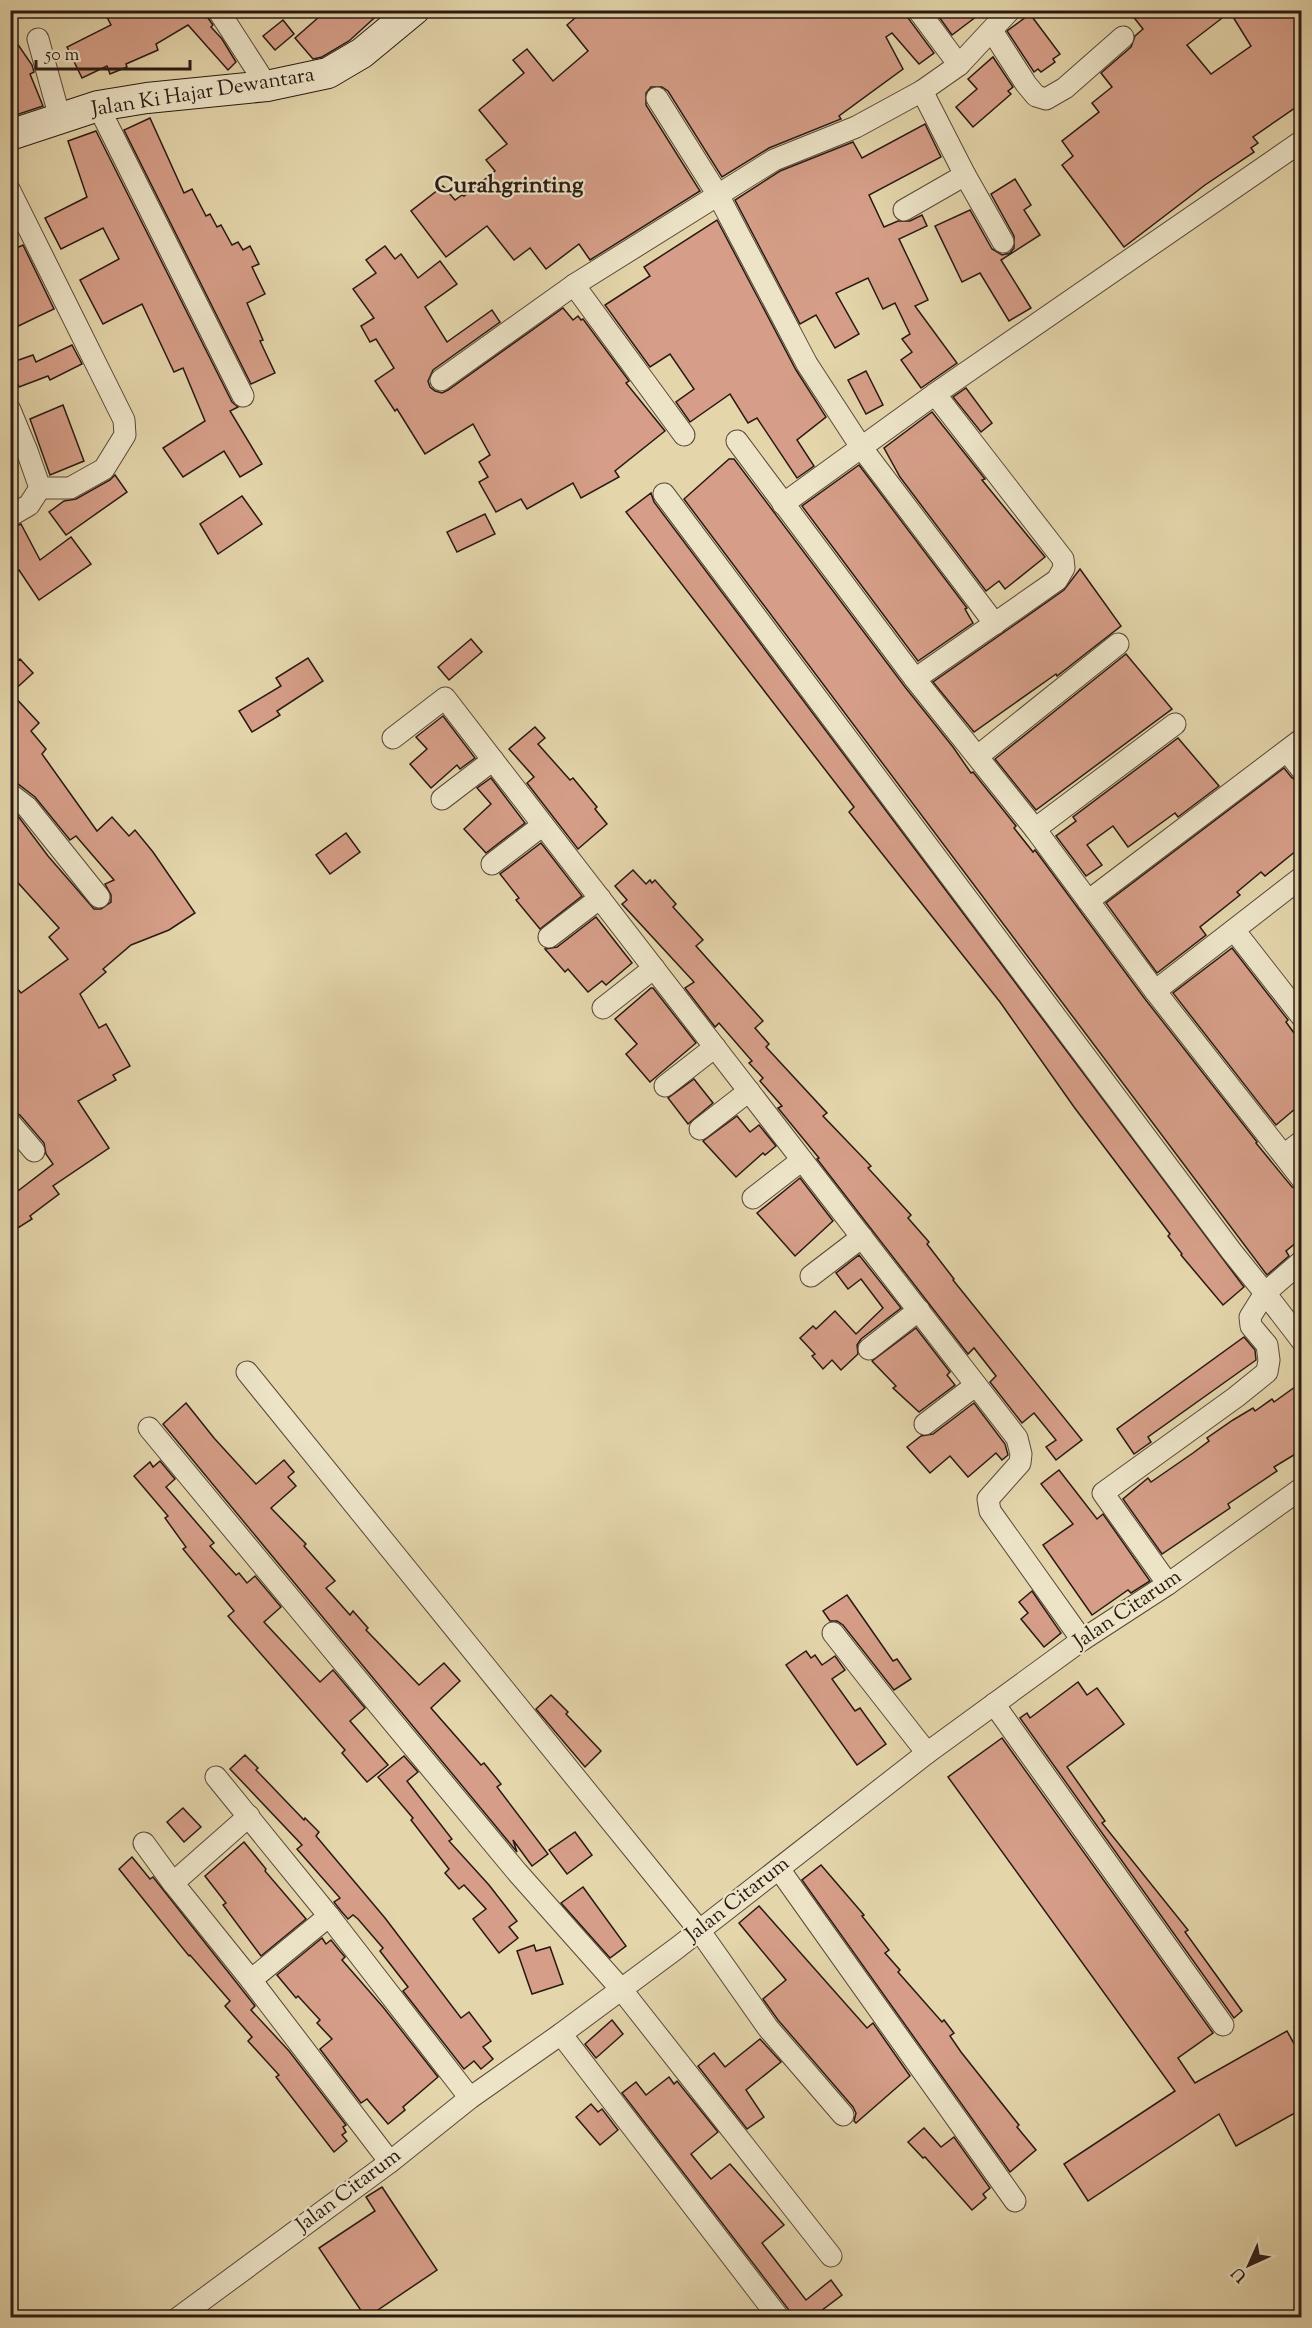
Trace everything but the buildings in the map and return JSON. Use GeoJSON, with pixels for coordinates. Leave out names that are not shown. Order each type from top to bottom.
{"type":"FeatureCollection","features":[{"type":"Feature","properties":{"kind":"main road","name":"Jalan Ki Hajar Dewantara"},"geometry":{"type":"LineString","coordinates":[[10,135],[98,106],[147,98],[267,86],[328,73],[362,53],[414,10]]}},
{"type":"Feature","properties":{"kind":"street"},"geometry":{"type":"LineString","coordinates":[[218,10],[267,86]]}},
{"type":"Feature","properties":{"kind":"street"},"geometry":{"type":"LineString","coordinates":[[918,10],[959,65]]}},
{"type":"Feature","properties":{"kind":"street"},"geometry":{"type":"LineString","coordinates":[[441,380],[574,285],[774,160],[856,127],[922,91],[959,65],[1010,10]]}},
{"type":"Feature","properties":{"kind":"street"},"geometry":{"type":"LineString","coordinates":[[992,31],[1026,84],[1036,96],[1046,99],[1065,88],[1123,37]]}},
{"type":"Feature","properties":{"kind":"street"},"geometry":{"type":"LineString","coordinates":[[38,39],[60,118]]}},
{"type":"Feature","properties":{"kind":"street"},"geometry":{"type":"LineString","coordinates":[[922,91],[965,175],[1003,242]]}},
{"type":"Feature","properties":{"kind":"street"},"geometry":{"type":"LineString","coordinates":[[657,98],[718,195],[807,364],[861,447],[995,624]]}},
{"type":"Feature","properties":{"kind":"street"},"geometry":{"type":"LineString","coordinates":[[98,106],[243,396]]}},
{"type":"Feature","properties":{"kind":"street"},"geometry":{"type":"LineString","coordinates":[[783,504],[934,394],[1302,141]]}},
{"type":"Feature","properties":{"kind":"street"},"geometry":{"type":"LineString","coordinates":[[903,210],[965,175]]}},
{"type":"Feature","properties":{"kind":"street"},"geometry":{"type":"LineString","coordinates":[[10,191],[124,420],[125,435],[104,469],[70,488],[39,488]]}},
{"type":"Feature","properties":{"kind":"street"},"geometry":{"type":"LineString","coordinates":[[574,285],[684,435]]}},
{"type":"Feature","properties":{"kind":"street"},"geometry":{"type":"LineString","coordinates":[[915,679],[1057,580],[1064,568],[1063,559],[934,394]]}},
{"type":"Feature","properties":{"kind":"street"},"geometry":{"type":"LineString","coordinates":[[10,410],[39,488],[29,505],[10,516]]}},
{"type":"Feature","properties":{"kind":"street"},"geometry":{"type":"LineString","coordinates":[[737,441],[915,679],[1035,829],[1155,991],[1302,1179]]}},
{"type":"Feature","properties":{"kind":"street"},"geometry":{"type":"LineString","coordinates":[[664,494],[1196,1205],[1302,1341]]}},
{"type":"Feature","properties":{"kind":"street"},"geometry":{"type":"LineString","coordinates":[[978,756],[1118,644]]}},
{"type":"Feature","properties":{"kind":"street"},"geometry":{"type":"LineString","coordinates":[[393,738],[446,698],[1017,1438],[1021,1454],[1020,1463],[988,1499],[990,1511],[1082,1640]]}},
{"type":"Feature","properties":{"kind":"street"},"geometry":{"type":"LineString","coordinates":[[1035,829],[1175,724]]}},
{"type":"Feature","properties":{"kind":"street"},"geometry":{"type":"LineString","coordinates":[[1088,901],[1294,745],[1302,770]]}},
{"type":"Feature","properties":{"kind":"street"},"geometry":{"type":"LineString","coordinates":[[442,799],[493,760]]}},
{"type":"Feature","properties":{"kind":"street"},"geometry":{"type":"LineString","coordinates":[[10,794],[27,807],[99,897]]}},
{"type":"Feature","properties":{"kind":"street"},"geometry":{"type":"LineString","coordinates":[[492,864],[543,825]]}},
{"type":"Feature","properties":{"kind":"street"},"geometry":{"type":"LineString","coordinates":[[1155,991],[1302,878]]}},
{"type":"Feature","properties":{"kind":"street"},"geometry":{"type":"LineString","coordinates":[[549,937],[600,898]]}},
{"type":"Feature","properties":{"kind":"street"},"geometry":{"type":"LineString","coordinates":[[1234,930],[1302,1017]]}},
{"type":"Feature","properties":{"kind":"street"},"geometry":{"type":"LineString","coordinates":[[603,1008],[654,968]]}},
{"type":"Feature","properties":{"kind":"street"},"geometry":{"type":"LineString","coordinates":[[665,1086],[715,1047]]}},
{"type":"Feature","properties":{"kind":"street"},"geometry":{"type":"LineString","coordinates":[[700,1129],[749,1091]]}},
{"type":"Feature","properties":{"kind":"street"},"geometry":{"type":"LineString","coordinates":[[10,1123],[34,1151]]}},
{"type":"Feature","properties":{"kind":"street"},"geometry":{"type":"LineString","coordinates":[[1284,1155],[1302,1141]]}},
{"type":"Feature","properties":{"kind":"street"},"geometry":{"type":"LineString","coordinates":[[753,1198],[802,1160]]}},
{"type":"Feature","properties":{"kind":"street"},"geometry":{"type":"LineString","coordinates":[[811,1276],[862,1237]]}},
{"type":"Feature","properties":{"kind":"street"},"geometry":{"type":"LineString","coordinates":[[1168,1584],[1103,1493],[1267,1372],[1269,1360],[1267,1345],[1251,1326],[1250,1317],[1265,1293],[1302,1261]]}},
{"type":"Feature","properties":{"kind":"street"},"geometry":{"type":"LineString","coordinates":[[869,1349],[919,1310]]}},
{"type":"Feature","properties":{"kind":"street"},"geometry":{"type":"LineString","coordinates":[[248,1372],[697,1932],[768,2028],[843,2115]]}},
{"type":"Feature","properties":{"kind":"street"},"geometry":{"type":"LineString","coordinates":[[925,1424],[976,1385]]}},
{"type":"Feature","properties":{"kind":"street"},"geometry":{"type":"LineString","coordinates":[[149,1428],[517,1872],[621,1989],[831,2256]]}},
{"type":"Feature","properties":{"kind":"street","name":"Jalan Citarum"},"geometry":{"type":"LineString","coordinates":[[178,2318],[390,2162],[470,2097],[561,2034],[677,1948],[927,1753],[1082,1640],[1168,1584],[1302,1488]]}},
{"type":"Feature","properties":{"kind":"street"},"geometry":{"type":"LineString","coordinates":[[833,1633],[927,1753]]}},
{"type":"Feature","properties":{"kind":"street"},"geometry":{"type":"LineString","coordinates":[[994,1704],[1223,2025]]}},
{"type":"Feature","properties":{"kind":"street"},"geometry":{"type":"LineString","coordinates":[[216,1777],[329,1916],[470,2097]]}},
{"type":"Feature","properties":{"kind":"street"},"geometry":{"type":"LineString","coordinates":[[173,1882],[249,1816]]}},
{"type":"Feature","properties":{"kind":"street"},"geometry":{"type":"LineString","coordinates":[[144,1843],[390,2162]]}},
{"type":"Feature","properties":{"kind":"street"},"geometry":{"type":"LineString","coordinates":[[779,1869],[1016,2201]]}},
{"type":"Feature","properties":{"kind":"street"},"geometry":{"type":"LineString","coordinates":[[251,1980],[329,1916]]}},
{"type":"Feature","properties":{"kind":"street"},"geometry":{"type":"LineString","coordinates":[[561,2034],[779,2318]]}},
{"type":"Feature","properties":{"kind":"district","name":"Curahgrinting"},"geometry":{"type":"Point","coordinates":[509,186]}}]}
